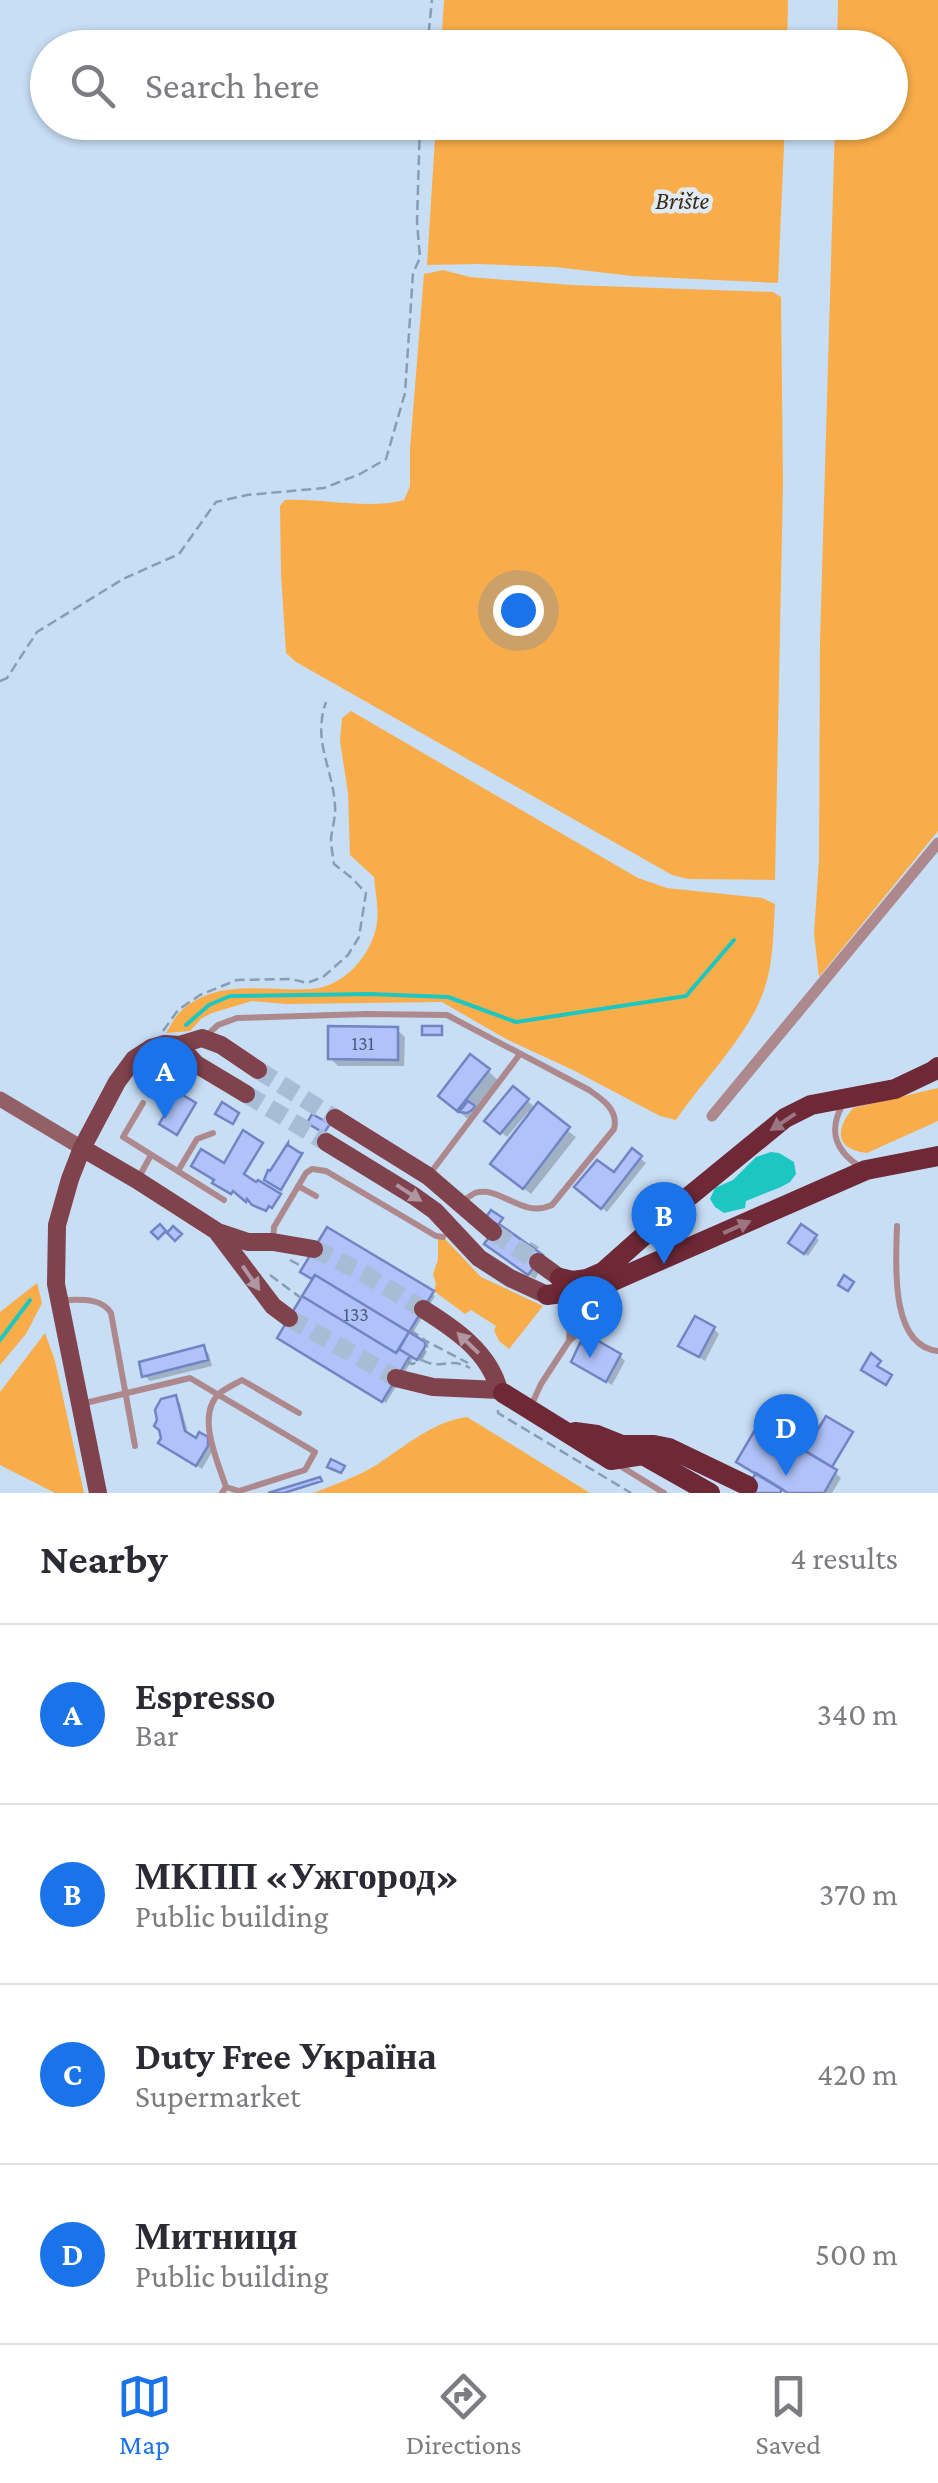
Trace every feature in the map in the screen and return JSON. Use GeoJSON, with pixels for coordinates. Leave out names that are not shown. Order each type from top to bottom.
{"type":"FeatureCollection","features":[{"type":"Feature","properties":{"kind":"highway"},"geometry":{"type":"LineString","coordinates":[[547,1295],[573,1281],[603,1272],[785,1118],[812,1105],[895,1089],[938,1067]]}},
{"type":"Feature","properties":{"kind":"highway"},"geometry":{"type":"LineString","coordinates":[[566,1285],[585,1290],[622,1278],[866,1170],[938,1156]]}},
{"type":"Feature","properties":{"kind":"highway"},"geometry":{"type":"LineString","coordinates":[[501,1391],[612,1460],[644,1456],[710,1493]]}},
{"type":"Feature","properties":{"kind":"highway"},"geometry":{"type":"LineString","coordinates":[[563,1430],[597,1435],[622,1445],[668,1448],[748,1486]]}},
{"type":"Feature","properties":{"kind":"main road"},"geometry":{"type":"LineString","coordinates":[[98,1493],[57,1291],[60,1214],[82,1148],[117,1082],[134,1059],[165,1046],[202,1038],[221,1045],[258,1070]]}},
{"type":"Feature","properties":{"kind":"main road"},"geometry":{"type":"LineString","coordinates":[[165,1046],[246,1094]]}},
{"type":"Feature","properties":{"kind":"main road"},"geometry":{"type":"LineString","coordinates":[[335,1118],[428,1176],[494,1232]]}},
{"type":"Feature","properties":{"kind":"main road"},"geometry":{"type":"LineString","coordinates":[[326,1142],[435,1211],[479,1258],[547,1295]]}},
{"type":"Feature","properties":{"kind":"main road"},"geometry":{"type":"LineString","coordinates":[[82,1148],[218,1232],[277,1250],[314,1249]]}},
{"type":"Feature","properties":{"kind":"main road"},"geometry":{"type":"LineString","coordinates":[[218,1232],[273,1306],[289,1318]]}},
{"type":"Feature","properties":{"kind":"main road"},"geometry":{"type":"LineString","coordinates":[[538,1262],[566,1285]]}},
{"type":"Feature","properties":{"kind":"main road"},"geometry":{"type":"LineString","coordinates":[[401,1370],[433,1387],[501,1391],[475,1348],[423,1309]]}},
{"type":"Feature","properties":{"kind":"street"},"geometry":{"type":"LineString","coordinates":[[712,1116],[938,843]]}},
{"type":"Feature","properties":{"kind":"street"},"geometry":{"type":"LineString","coordinates":[[0,1099],[82,1148]]}},
{"type":"Feature","properties":{"kind":"lane"},"geometry":{"type":"LineString","coordinates":[[202,1038],[218,1025],[237,1018],[437,1014],[452,1018],[600,1098],[613,1112],[614,1129],[558,1200],[546,1208],[532,1210],[487,1193],[474,1193],[460,1202]]}},
{"type":"Feature","properties":{"kind":"lane"},"geometry":{"type":"LineString","coordinates":[[428,1176],[520,1054]]}},
{"type":"Feature","properties":{"kind":"lane"},"geometry":{"type":"LineString","coordinates":[[846,1098],[836,1117],[836,1142],[846,1158],[866,1170]]}},
{"type":"Feature","properties":{"kind":"lane"},"geometry":{"type":"LineString","coordinates":[[143,1102],[123,1137],[224,1200]]}},
{"type":"Feature","properties":{"kind":"lane"},"geometry":{"type":"LineString","coordinates":[[178,1171],[197,1139],[213,1132]]}},
{"type":"Feature","properties":{"kind":"lane"},"geometry":{"type":"LineString","coordinates":[[137,1180],[152,1155]]}},
{"type":"Feature","properties":{"kind":"lane"},"geometry":{"type":"LineString","coordinates":[[277,1250],[274,1226],[312,1169],[326,1171],[443,1237]]}},
{"type":"Feature","properties":{"kind":"lane"},"geometry":{"type":"LineString","coordinates":[[298,1186],[316,1196]]}},
{"type":"Feature","properties":{"kind":"lane"},"geometry":{"type":"LineString","coordinates":[[897,1226],[896,1284],[903,1317],[921,1346],[938,1351]]}},
{"type":"Feature","properties":{"kind":"lane"},"geometry":{"type":"LineString","coordinates":[[530,1409],[569,1341],[598,1314],[622,1278]]}},
{"type":"Feature","properties":{"kind":"lane"},"geometry":{"type":"LineString","coordinates":[[566,1285],[569,1341]]}},
{"type":"Feature","properties":{"kind":"lane"},"geometry":{"type":"LineString","coordinates":[[57,1291],[107,1306],[135,1446]]}},
{"type":"Feature","properties":{"kind":"lane"},"geometry":{"type":"LineString","coordinates":[[80,1404],[190,1378],[217,1394],[314,1452],[305,1470],[239,1491],[224,1490],[209,1427],[209,1414],[217,1394],[242,1380],[299,1413]]}},
{"type":"Feature","properties":{"kind":"lane"},"geometry":{"type":"LineString","coordinates":[[612,1460],[664,1493]]}},
{"type":"Feature","properties":{"kind":"path"},"geometry":{"type":"LineString","coordinates":[[429,30],[432,0]]}},
{"type":"Feature","properties":{"kind":"path"},"geometry":{"type":"LineString","coordinates":[[0,681],[7,678],[36,632],[123,579],[179,554],[216,502],[324,488],[386,459],[406,393],[414,273],[420,258],[419,140]]}},
{"type":"Feature","properties":{"kind":"path"},"geometry":{"type":"LineString","coordinates":[[165,1046],[178,1010],[200,995],[236,980],[291,979],[308,983],[323,978],[348,955],[359,937],[366,893],[334,864],[331,841],[336,809],[321,743],[320,718],[326,702]]}},
{"type":"Feature","properties":{"kind":"path"},"geometry":{"type":"LineString","coordinates":[[277,1250],[303,1267]]}},
{"type":"Feature","properties":{"kind":"path"},"geometry":{"type":"LineString","coordinates":[[271,1276],[301,1298]]}},
{"type":"Feature","properties":{"kind":"path"},"geometry":{"type":"LineString","coordinates":[[410,1330],[476,1370],[456,1362],[432,1365],[420,1358]]}},
{"type":"Feature","properties":{"kind":"path"},"geometry":{"type":"LineString","coordinates":[[401,1370],[416,1363],[427,1347],[426,1341]]}},
{"type":"Feature","properties":{"kind":"path"},"geometry":{"type":"LineString","coordinates":[[501,1391],[498,1413],[632,1493]]}},
{"type":"Feature","properties":{"kind":"green space"},"geometry":{"type":"Polygon","coordinates":[[[444,0],[788,0],[787,30],[442,30],[444,0]]]}},
{"type":"Feature","properties":{"kind":"green space"},"geometry":{"type":"Polygon","coordinates":[[[838,0],[938,0],[938,831],[819,977],[814,934],[819,860],[820,641],[835,140],[908,140],[908,30],[837,30],[838,0]]]}},
{"type":"Feature","properties":{"kind":"green space","name":"Brište"},"geometry":{"type":"Polygon","coordinates":[[[435,140],[784,140],[778,283],[632,276],[555,267],[427,265],[435,140]]]}},
{"type":"Feature","properties":{"kind":"green space"},"geometry":{"type":"Polygon","coordinates":[[[443,270],[470,277],[773,292],[781,297],[783,483],[775,880],[688,879],[672,875],[286,653],[280,506],[285,500],[375,504],[404,500],[410,486],[424,274],[443,270]]]}},
{"type":"Feature","properties":{"kind":"green space"},"geometry":{"type":"Polygon","coordinates":[[[351,711],[638,878],[667,888],[762,898],[775,904],[770,969],[757,1007],[676,1120],[660,1116],[506,1039],[442,1002],[252,1001],[212,1013],[190,1031],[166,1033],[179,1013],[208,994],[323,987],[345,976],[369,947],[377,917],[374,877],[350,855],[348,793],[340,741],[342,718],[351,711]]]}},
{"type":"Feature","properties":{"kind":"green space"},"geometry":{"type":"Polygon","coordinates":[[[938,1088],[938,1121],[867,1153],[844,1143],[841,1131],[853,1108],[938,1088]]]}},
{"type":"Feature","properties":{"kind":"green space"},"geometry":{"type":"Polygon","coordinates":[[[438,1239],[445,1239],[481,1277],[543,1306],[509,1349],[499,1341],[496,1326],[471,1310],[465,1314],[434,1291],[438,1239]]]}},
{"type":"Feature","properties":{"kind":"green space"},"geometry":{"type":"Polygon","coordinates":[[[37,1283],[42,1303],[26,1334],[0,1365],[0,1312],[37,1283]]]}},
{"type":"Feature","properties":{"kind":"green space"},"geometry":{"type":"Polygon","coordinates":[[[45,1333],[55,1361],[84,1493],[55,1493],[0,1465],[0,1392],[45,1333]]]}},
{"type":"Feature","properties":{"kind":"green space"},"geometry":{"type":"Polygon","coordinates":[[[467,1417],[590,1493],[313,1493],[371,1468],[431,1429],[467,1417]]]}},
{"type":"Feature","properties":{"kind":"shaded area"},"geometry":{"type":"Polygon","coordinates":[[[771,1152],[794,1162],[796,1174],[790,1182],[746,1201],[745,1208],[724,1213],[715,1207],[710,1199],[715,1188],[733,1180],[756,1157],[771,1152]]]}},
{"type":"Feature","properties":{"kind":"building"},"geometry":{"type":"Polygon","coordinates":[[[328,1026],[398,1027],[398,1060],[328,1059],[328,1026]]]}},
{"type":"Feature","properties":{"kind":"building"},"geometry":{"type":"Polygon","coordinates":[[[422,1026],[442,1026],[442,1035],[422,1035],[422,1026]]]}},
{"type":"Feature","properties":{"kind":"building"},"geometry":{"type":"Polygon","coordinates":[[[470,1054],[490,1069],[457,1111],[438,1096],[470,1054]]]}},
{"type":"Feature","properties":{"kind":"building"},"geometry":{"type":"Polygon","coordinates":[[[513,1086],[529,1099],[500,1134],[484,1121],[513,1086]]]}},
{"type":"Feature","properties":{"kind":"building"},"geometry":{"type":"Polygon","coordinates":[[[178,1092],[196,1103],[177,1135],[159,1124],[178,1092]]]}},
{"type":"Feature","properties":{"kind":"building"},"geometry":{"type":"Polygon","coordinates":[[[468,1101],[475,1106],[472,1110],[459,1112],[468,1101]]]}},
{"type":"Feature","properties":{"kind":"building"},"geometry":{"type":"Polygon","coordinates":[[[222,1102],[239,1113],[233,1124],[215,1114],[222,1102]]]}},
{"type":"Feature","properties":{"kind":"building"},"geometry":{"type":"Polygon","coordinates":[[[538,1102],[570,1127],[523,1189],[490,1164],[538,1102]]]}},
{"type":"Feature","properties":{"kind":"building"},"geometry":{"type":"Polygon","coordinates":[[[312,1114],[330,1124],[324,1133],[307,1123],[312,1114]]]}},
{"type":"Feature","properties":{"kind":"building"},"geometry":{"type":"Polygon","coordinates":[[[243,1130],[263,1143],[244,1174],[281,1194],[266,1211],[212,1183],[214,1180],[191,1166],[201,1149],[224,1163],[243,1130]]]}},
{"type":"Feature","properties":{"kind":"building"},"geometry":{"type":"Polygon","coordinates":[[[288,1143],[302,1154],[281,1190],[264,1180],[288,1143]]]}},
{"type":"Feature","properties":{"kind":"building"},"geometry":{"type":"Polygon","coordinates":[[[632,1148],[642,1156],[601,1209],[574,1187],[597,1160],[614,1172],[632,1148]]]}},
{"type":"Feature","properties":{"kind":"building"},"geometry":{"type":"Polygon","coordinates":[[[491,1210],[503,1218],[498,1225],[486,1217],[491,1210]]]}},
{"type":"Feature","properties":{"kind":"building"},"geometry":{"type":"Polygon","coordinates":[[[160,1224],[166,1231],[158,1239],[151,1232],[160,1224]]]}},
{"type":"Feature","properties":{"kind":"building"},"geometry":{"type":"Polygon","coordinates":[[[499,1224],[543,1255],[528,1275],[484,1244],[499,1224]]]}},
{"type":"Feature","properties":{"kind":"building"},"geometry":{"type":"Polygon","coordinates":[[[801,1224],[817,1235],[804,1254],[788,1243],[801,1224]]]}},
{"type":"Feature","properties":{"kind":"building"},"geometry":{"type":"Polygon","coordinates":[[[173,1226],[182,1234],[175,1241],[167,1233],[173,1226]]]}},
{"type":"Feature","properties":{"kind":"building"},"geometry":{"type":"Polygon","coordinates":[[[327,1227],[434,1291],[409,1332],[315,1275],[312,1279],[300,1272],[327,1227]]]}},
{"type":"Feature","properties":{"kind":"building"},"geometry":{"type":"Polygon","coordinates":[[[315,1275],[409,1332],[396,1353],[302,1296],[315,1275]]]}},
{"type":"Feature","properties":{"kind":"building"},"geometry":{"type":"Polygon","coordinates":[[[844,1275],[854,1282],[848,1291],[838,1285],[844,1275]]]}},
{"type":"Feature","properties":{"kind":"building"},"geometry":{"type":"Polygon","coordinates":[[[302,1296],[396,1353],[399,1349],[410,1356],[382,1402],[277,1338],[302,1296]]]}},
{"type":"Feature","properties":{"kind":"building"},"geometry":{"type":"Polygon","coordinates":[[[695,1316],[715,1327],[699,1357],[678,1346],[695,1316]]]}},
{"type":"Feature","properties":{"kind":"building"},"geometry":{"type":"Polygon","coordinates":[[[409,1332],[425,1342],[417,1360],[399,1349],[409,1332]]]}},
{"type":"Feature","properties":{"kind":"building"},"geometry":{"type":"Polygon","coordinates":[[[588,1335],[621,1354],[606,1382],[571,1362],[588,1335]]]}},
{"type":"Feature","properties":{"kind":"building"},"geometry":{"type":"Polygon","coordinates":[[[204,1345],[208,1360],[142,1377],[139,1362],[204,1345]]]}},
{"type":"Feature","properties":{"kind":"building"},"geometry":{"type":"Polygon","coordinates":[[[871,1353],[881,1361],[877,1366],[892,1375],[886,1385],[861,1370],[871,1353]]]}},
{"type":"Feature","properties":{"kind":"building"},"geometry":{"type":"Polygon","coordinates":[[[176,1395],[185,1431],[196,1438],[199,1432],[208,1437],[208,1446],[196,1466],[158,1443],[161,1438],[154,1426],[155,1410],[161,1399],[176,1395]]]}},
{"type":"Feature","properties":{"kind":"building"},"geometry":{"type":"Polygon","coordinates":[[[826,1416],[853,1432],[832,1467],[805,1451],[826,1416]]]}},
{"type":"Feature","properties":{"kind":"building"},"geometry":{"type":"Polygon","coordinates":[[[759,1423],[837,1470],[824,1493],[788,1493],[736,1462],[759,1423]]]}},
{"type":"Feature","properties":{"kind":"building"},"geometry":{"type":"Polygon","coordinates":[[[331,1459],[345,1466],[341,1473],[327,1467],[331,1459]]]}},
{"type":"Feature","properties":{"kind":"building"},"geometry":{"type":"Polygon","coordinates":[[[756,1473],[782,1489],[780,1493],[744,1493],[756,1473]]]}},
{"type":"Feature","properties":{"kind":"building"},"geometry":{"type":"Polygon","coordinates":[[[320,1477],[322,1481],[284,1493],[268,1493],[320,1477]]]}},
{"type":"Feature","properties":{"kind":"waterway"},"geometry":{"type":"LineString","coordinates":[[186,1025],[209,1005],[230,996],[448,997],[516,1022],[686,996],[734,940]]}},
{"type":"Feature","properties":{"kind":"waterway"},"geometry":{"type":"LineString","coordinates":[[0,1340],[30,1300]]}},
{"type":"Feature","properties":{"kind":"tunnel"},"geometry":{"type":"LineString","coordinates":[[258,1070],[335,1118]]}},
{"type":"Feature","properties":{"kind":"tunnel"},"geometry":{"type":"LineString","coordinates":[[246,1094],[326,1142]]}},
{"type":"Feature","properties":{"kind":"tunnel"},"geometry":{"type":"LineString","coordinates":[[493,1232],[538,1262]]}},
{"type":"Feature","properties":{"kind":"tunnel"},"geometry":{"type":"LineString","coordinates":[[314,1249],[423,1309]]}},
{"type":"Feature","properties":{"kind":"tunnel"},"geometry":{"type":"LineString","coordinates":[[289,1318],[396,1378]]}},
{"type":"Feature","properties":{"kind":"place","name":"Espresso"},"geometry":{"type":"Point","coordinates":[165,1119]}},
{"type":"Feature","properties":{"kind":"place","name":"МКПП «Ужгород»"},"geometry":{"type":"Point","coordinates":[664,1264]}},
{"type":"Feature","properties":{"kind":"place","name":"Duty Free Україна"},"geometry":{"type":"Point","coordinates":[590,1358]}},
{"type":"Feature","properties":{"kind":"place","name":"Митниця"},"geometry":{"type":"Point","coordinates":[786,1476]}}]}
